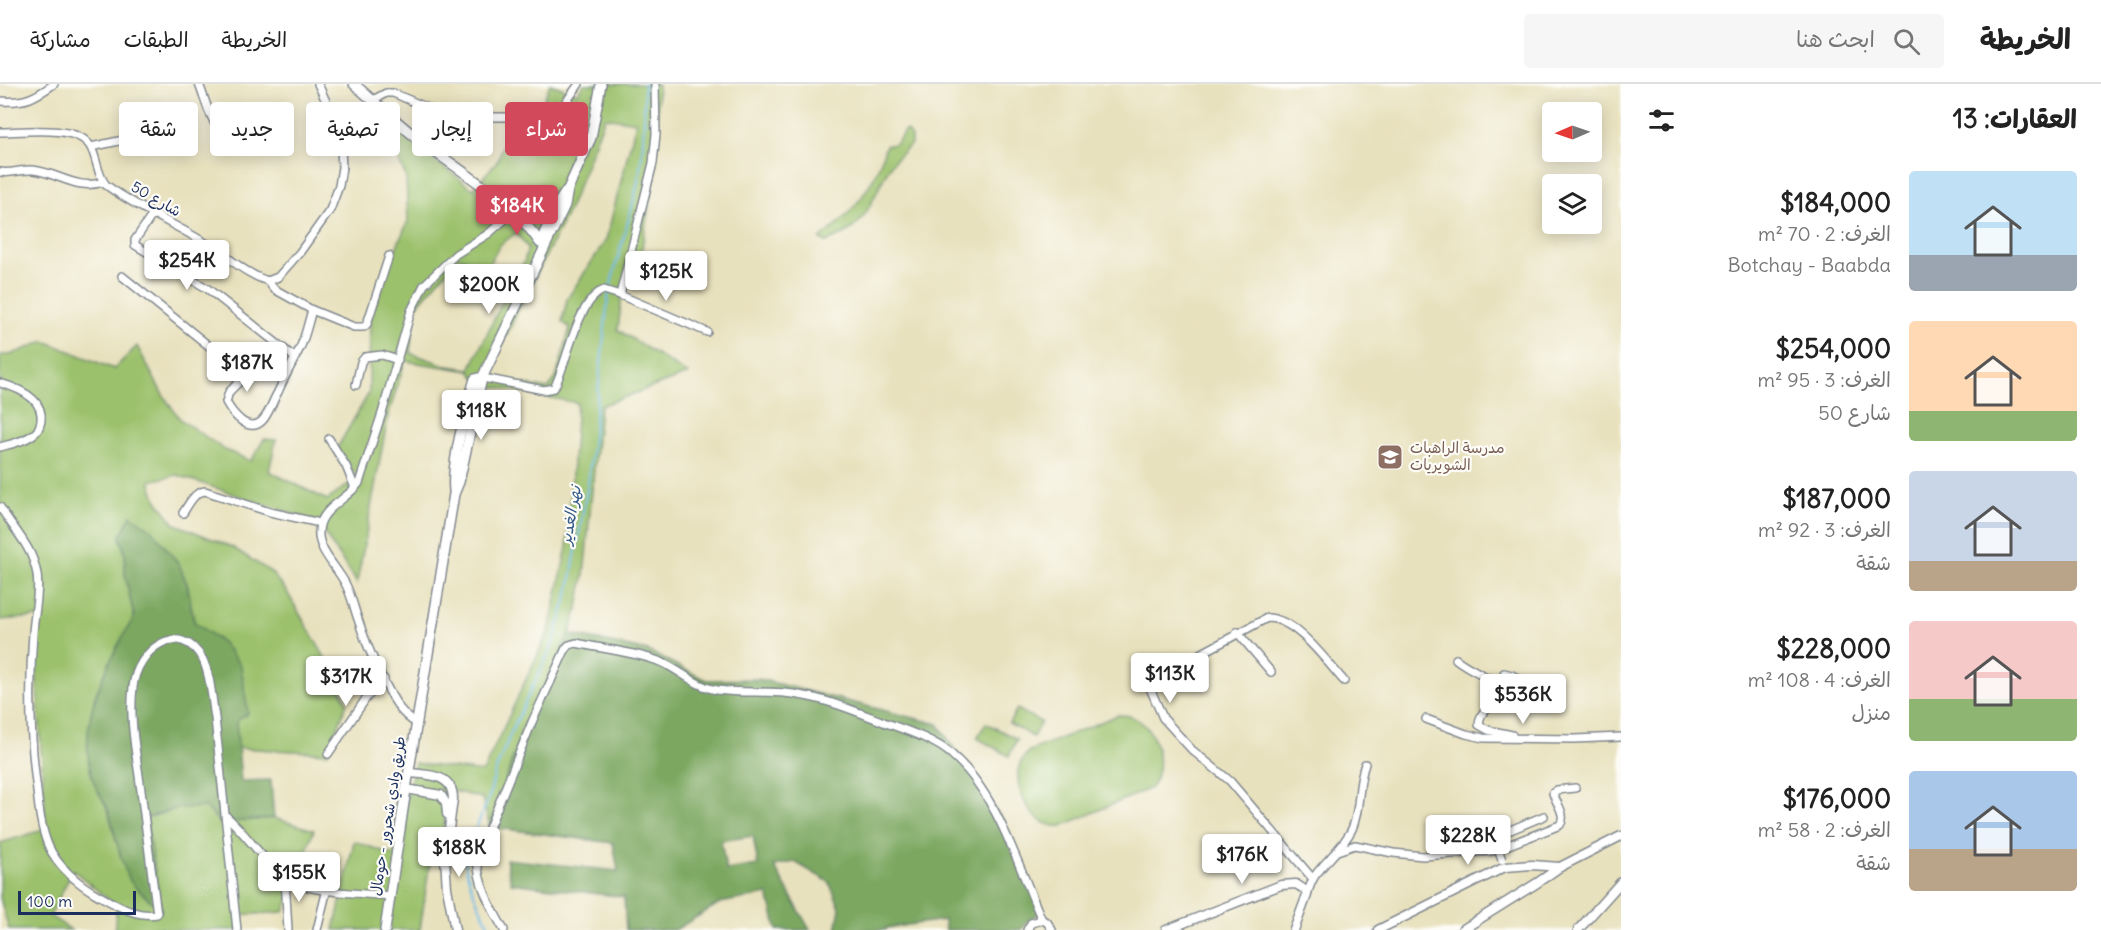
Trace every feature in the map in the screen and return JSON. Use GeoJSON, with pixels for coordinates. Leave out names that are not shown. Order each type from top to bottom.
{"type":"FeatureCollection","features":[{"type":"Feature","properties":{"kind":"main road"},"geometry":{"type":"LineString","coordinates":[[354,84],[426,145],[485,189],[529,228],[540,243]]}},
{"type":"Feature","properties":{"kind":"main road","name":"طريق وادي شحرور - حومال"},"geometry":{"type":"LineString","coordinates":[[385,930],[454,494],[459,482],[465,431],[479,377],[591,138],[601,84]]}},
{"type":"Feature","properties":{"kind":"main road"},"geometry":{"type":"LineString","coordinates":[[512,213],[535,206],[562,204]]}},
{"type":"Feature","properties":{"kind":"main road","name":"طريق وادي شحرور - حومال"},"geometry":{"type":"LineString","coordinates":[[532,266],[540,243],[562,204]]}},
{"type":"Feature","properties":{"kind":"street"},"geometry":{"type":"LineString","coordinates":[[0,101],[15,102],[30,99],[54,84]]}},
{"type":"Feature","properties":{"kind":"street"},"geometry":{"type":"LineString","coordinates":[[199,84],[210,113]]}},
{"type":"Feature","properties":{"kind":"street"},"geometry":{"type":"LineString","coordinates":[[268,281],[278,277],[300,252],[330,210],[339,186],[342,167],[340,132],[318,84]]}},
{"type":"Feature","properties":{"kind":"street"},"geometry":{"type":"LineString","coordinates":[[373,100],[393,93],[449,117],[530,116],[551,114],[558,110],[579,84]]}},
{"type":"Feature","properties":{"kind":"street"},"geometry":{"type":"LineString","coordinates":[[619,294],[653,163],[656,134],[655,84]]}},
{"type":"Feature","properties":{"kind":"street"},"geometry":{"type":"LineString","coordinates":[[0,132],[50,131],[78,137],[91,147],[100,178],[104,182]]}},
{"type":"Feature","properties":{"kind":"street"},"geometry":{"type":"LineString","coordinates":[[91,147],[119,141]]}},
{"type":"Feature","properties":{"kind":"street"},"geometry":{"type":"LineString","coordinates":[[0,172],[33,170],[83,185],[104,182]]}},
{"type":"Feature","properties":{"kind":"street","name":"شارع 50"},"geometry":{"type":"LineString","coordinates":[[104,182],[153,214],[212,246],[253,275],[268,281],[274,289],[312,310],[354,327],[364,327],[367,324],[389,256]]}},
{"type":"Feature","properties":{"kind":"street"},"geometry":{"type":"LineString","coordinates":[[417,724],[399,708],[384,679],[363,634],[345,583],[321,545],[318,536],[320,523],[332,507],[355,488],[365,466],[411,311],[424,285],[456,254],[488,234],[512,213]]}},
{"type":"Feature","properties":{"kind":"street"},"geometry":{"type":"LineString","coordinates":[[153,214],[135,240],[135,245],[208,289],[294,357]]}},
{"type":"Feature","properties":{"kind":"street"},"geometry":{"type":"LineString","coordinates":[[122,276],[240,374],[241,380],[229,392],[226,402],[230,410],[246,423],[256,424],[263,420],[300,349],[312,310]]}},
{"type":"Feature","properties":{"kind":"street"},"geometry":{"type":"LineString","coordinates":[[479,377],[544,390],[554,388],[573,333],[594,295],[604,290],[619,294],[706,332]]}},
{"type":"Feature","properties":{"kind":"street"},"geometry":{"type":"LineString","coordinates":[[356,386],[365,357],[382,355],[398,360]]}},
{"type":"Feature","properties":{"kind":"street"},"geometry":{"type":"LineString","coordinates":[[0,383],[28,395],[38,404],[41,415],[39,428],[34,434],[0,447]]}},
{"type":"Feature","properties":{"kind":"street"},"geometry":{"type":"LineString","coordinates":[[329,439],[346,466],[355,488]]}},
{"type":"Feature","properties":{"kind":"street"},"geometry":{"type":"LineString","coordinates":[[183,513],[195,496],[205,491],[270,512],[320,523]]}},
{"type":"Feature","properties":{"kind":"street"},"geometry":{"type":"LineString","coordinates":[[0,507],[27,544],[37,573],[38,600],[33,633],[32,748],[43,829],[48,846],[65,870],[95,894],[132,913],[158,914],[133,729],[133,686],[140,662],[153,647],[167,642],[184,642],[192,646],[203,660],[206,669],[215,718],[237,930]]}},
{"type":"Feature","properties":{"kind":"street"},"geometry":{"type":"LineString","coordinates":[[1313,879],[1230,781],[1192,750],[1170,726],[1152,695],[1150,684],[1156,678],[1237,632],[1267,618],[1294,629],[1316,649],[1344,681]]}},
{"type":"Feature","properties":{"kind":"street"},"geometry":{"type":"LineString","coordinates":[[1237,632],[1271,672]]}},
{"type":"Feature","properties":{"kind":"street"},"geometry":{"type":"LineString","coordinates":[[504,930],[481,880],[477,863],[478,855],[532,722],[566,648],[576,643],[653,659],[706,687],[717,690],[782,693],[817,699],[882,722],[942,747],[963,765],[984,795],[1011,845],[1042,920]]}},
{"type":"Feature","properties":{"kind":"street"},"geometry":{"type":"LineString","coordinates":[[1456,659],[1500,684],[1510,696]]}},
{"type":"Feature","properties":{"kind":"street"},"geometry":{"type":"LineString","coordinates":[[1504,673],[1525,683],[1525,690],[1485,710],[1480,716],[1479,725],[1488,730],[1517,737]]}},
{"type":"Feature","properties":{"kind":"street"},"geometry":{"type":"LineString","coordinates":[[328,754],[367,697],[384,679]]}},
{"type":"Feature","properties":{"kind":"street"},"geometry":{"type":"LineString","coordinates":[[1426,719],[1483,738],[1621,737]]}},
{"type":"Feature","properties":{"kind":"street"},"geometry":{"type":"LineString","coordinates":[[1294,930],[1313,879],[1337,851],[1354,825],[1361,773],[1365,764]]}},
{"type":"Feature","properties":{"kind":"street"},"geometry":{"type":"LineString","coordinates":[[409,773],[438,778],[450,783],[453,789],[445,870],[455,930]]}},
{"type":"Feature","properties":{"kind":"street"},"geometry":{"type":"LineString","coordinates":[[1337,851],[1355,845],[1393,853],[1423,856],[1492,851],[1556,827],[1561,823],[1563,815],[1553,794],[1555,791],[1575,788]]}},
{"type":"Feature","properties":{"kind":"street"},"geometry":{"type":"LineString","coordinates":[[406,789],[441,795],[447,806],[448,825]]}},
{"type":"Feature","properties":{"kind":"street"},"geometry":{"type":"LineString","coordinates":[[226,816],[285,878],[303,886],[391,896]]}},
{"type":"Feature","properties":{"kind":"street"},"geometry":{"type":"LineString","coordinates":[[1504,864],[1496,843],[1496,836],[1544,816]]}},
{"type":"Feature","properties":{"kind":"street"},"geometry":{"type":"LineString","coordinates":[[1464,930],[1560,867],[1621,836]]}},
{"type":"Feature","properties":{"kind":"street"},"geometry":{"type":"LineString","coordinates":[[1378,930],[1504,864],[1560,867]]}},
{"type":"Feature","properties":{"kind":"street"},"geometry":{"type":"LineString","coordinates":[[1532,865],[1538,874],[1537,883]]}},
{"type":"Feature","properties":{"kind":"street"},"geometry":{"type":"LineString","coordinates":[[285,878],[288,930]]}},
{"type":"Feature","properties":{"kind":"street"},"geometry":{"type":"LineString","coordinates":[[1578,930],[1621,882]]}},
{"type":"Feature","properties":{"kind":"street"},"geometry":{"type":"LineString","coordinates":[[1166,930],[1281,885],[1296,884],[1305,890],[1307,895]]}},
{"type":"Feature","properties":{"kind":"street"},"geometry":{"type":"LineString","coordinates":[[317,930],[327,890]]}},
{"type":"Feature","properties":{"kind":"street"},"geometry":{"type":"LineString","coordinates":[[1027,930],[1031,923],[1042,920],[1047,922],[1052,930]]}},
{"type":"Feature","properties":{"kind":"green space"},"geometry":{"type":"Polygon","coordinates":[[[550,84],[577,93],[584,84],[658,84],[656,161],[641,254],[623,284],[618,330],[688,374],[600,406],[584,576],[578,607],[570,634],[522,731],[490,827],[482,798],[449,790],[442,841],[433,851],[429,868],[420,930],[334,930],[354,841],[393,855],[415,763],[483,772],[549,630],[567,547],[577,403],[481,384],[470,371],[405,361],[388,416],[357,583],[317,522],[177,475],[150,481],[157,501],[175,524],[232,547],[271,572],[287,592],[323,654],[347,703],[328,753],[237,748],[236,722],[223,643],[194,622],[187,583],[120,536],[125,554],[125,574],[134,617],[117,647],[94,698],[93,779],[108,810],[131,881],[161,909],[146,818],[178,808],[206,807],[220,823],[274,818],[314,830],[284,912],[241,915],[242,930],[164,930],[162,928],[115,930],[116,906],[73,870],[50,916],[71,930],[9,930],[0,898],[0,843],[46,829],[36,670],[38,617],[0,620],[0,355],[10,355],[45,341],[114,369],[137,346],[163,395],[180,419],[225,450],[251,461],[264,439],[276,440],[269,471],[327,500],[358,477],[336,450],[369,393],[370,320],[386,271],[408,221],[406,177],[397,156],[400,156],[400,134],[412,143],[412,156],[429,156],[473,189],[498,160],[505,138],[505,156],[588,156],[588,102],[543,102],[550,84]],[[605,117],[570,207],[486,376],[548,389],[556,378],[570,328],[562,322],[567,299],[606,240],[636,122],[605,117]],[[516,233],[500,245],[486,269],[459,257],[415,308],[410,353],[448,366],[470,369],[524,262],[528,248],[516,233]]]}},
{"type":"Feature","properties":{"kind":"green space"},"geometry":{"type":"Polygon","coordinates":[[[904,131],[911,136],[911,144],[895,159],[860,220],[841,236],[826,242],[820,239],[843,219],[861,198],[876,173],[886,145],[895,143],[904,131]]]}},
{"type":"Feature","properties":{"kind":"green space"},"geometry":{"type":"Polygon","coordinates":[[[131,515],[153,531],[179,564],[187,584],[194,622],[223,643],[241,666],[248,713],[236,722],[241,781],[271,780],[274,818],[220,823],[206,807],[178,808],[146,818],[161,910],[134,886],[127,875],[109,812],[94,784],[88,759],[88,737],[96,695],[104,674],[134,617],[125,574],[125,554],[120,536],[131,515]]]}},
{"type":"Feature","properties":{"kind":"green space"},"geometry":{"type":"Polygon","coordinates":[[[570,634],[648,651],[706,680],[759,679],[938,724],[1002,819],[1008,842],[1044,910],[1030,919],[1021,930],[945,930],[944,920],[886,928],[886,930],[836,930],[840,908],[829,882],[795,862],[774,866],[810,930],[777,930],[768,894],[720,903],[675,930],[626,930],[624,897],[511,883],[506,859],[618,871],[613,843],[490,827],[522,731],[570,634]],[[753,836],[721,841],[726,870],[758,865],[753,836]]]}},
{"type":"Feature","properties":{"kind":"green space"},"geometry":{"type":"Polygon","coordinates":[[[1017,709],[1041,722],[1033,737],[1009,723],[1017,709]]]}},
{"type":"Feature","properties":{"kind":"green space"},"geometry":{"type":"Polygon","coordinates":[[[1118,715],[1130,716],[1141,722],[1153,738],[1157,748],[1158,769],[1151,788],[1062,826],[1052,826],[1036,817],[1024,801],[1018,781],[1019,765],[1027,753],[1118,715]]]}},
{"type":"Feature","properties":{"kind":"green space"},"geometry":{"type":"Polygon","coordinates":[[[986,723],[1017,739],[1009,756],[977,738],[986,723]]]}},
{"type":"Feature","properties":{"kind":"waterway","name":"نهر الغدير"},"geometry":{"type":"LineString","coordinates":[[491,930],[470,883],[465,855],[489,797],[495,772],[512,730],[552,646],[568,594],[588,484],[608,298],[641,164],[644,84]]}},
{"type":"Feature","properties":{"kind":"place","name":"مدرسة الراهبات الشويريات"},"geometry":{"type":"Point","coordinates":[1390,457]}}]}
